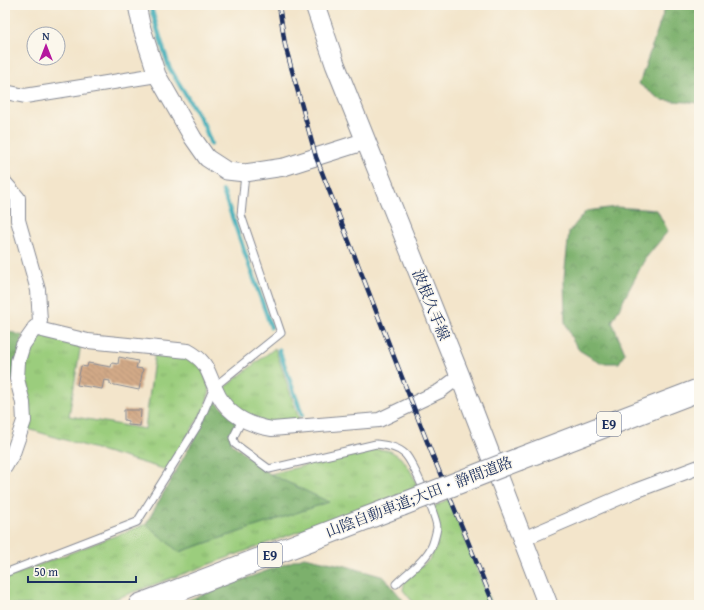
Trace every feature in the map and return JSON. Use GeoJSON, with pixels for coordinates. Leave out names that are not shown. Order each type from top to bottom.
{"type":"FeatureCollection","features":[{"type":"Feature","properties":{"kind":"highway","name":"山陰自動車道;大田・静間道路"},"geometry":{"type":"LineString","coordinates":[[140,605],[699,390]]}},
{"type":"Feature","properties":{"kind":"main road","name":"波根久手線"},"geometry":{"type":"LineString","coordinates":[[315,5],[335,64],[460,376],[548,605]]}},
{"type":"Feature","properties":{"kind":"street"},"geometry":{"type":"LineString","coordinates":[[138,5],[142,29],[157,75],[193,138],[207,158],[227,171],[245,173],[284,167],[366,140]]}},
{"type":"Feature","properties":{"kind":"street"},"geometry":{"type":"LineString","coordinates":[[5,92],[25,96],[157,75]]}},
{"type":"Feature","properties":{"kind":"street"},"geometry":{"type":"LineString","coordinates":[[5,183],[18,198],[18,220],[38,290],[40,321],[23,345],[18,361],[17,379],[23,403],[24,421],[13,453],[5,467]]}},
{"type":"Feature","properties":{"kind":"street"},"geometry":{"type":"LineString","coordinates":[[34,328],[88,341],[188,351],[200,357],[207,367],[214,387],[223,404],[242,420],[254,426],[272,429],[379,420],[440,391],[460,376]]}},
{"type":"Feature","properties":{"kind":"street"},"geometry":{"type":"LineString","coordinates":[[523,539],[634,491],[699,467]]}},
{"type":"Feature","properties":{"kind":"lane"},"geometry":{"type":"LineString","coordinates":[[5,573],[137,522],[198,425],[214,387],[281,333],[241,215],[245,173]]}},
{"type":"Feature","properties":{"kind":"lane"},"geometry":{"type":"LineString","coordinates":[[242,420],[233,438],[235,444],[269,469],[376,444],[389,446],[404,453],[412,463],[419,477],[437,527],[432,545],[425,556],[396,584]]}},
{"type":"Feature","properties":{"kind":"green space"},"geometry":{"type":"Polygon","coordinates":[[[666,5],[699,5],[699,103],[661,100],[639,84],[666,5]]]}},
{"type":"Feature","properties":{"kind":"green space"},"geometry":{"type":"Polygon","coordinates":[[[616,207],[657,210],[668,231],[645,259],[612,322],[625,353],[619,363],[600,363],[579,350],[573,341],[565,322],[564,278],[569,232],[586,211],[616,207]]]}},
{"type":"Feature","properties":{"kind":"green space"},"geometry":{"type":"Polygon","coordinates":[[[5,330],[23,336],[12,381],[5,380],[5,330]]]}},
{"type":"Feature","properties":{"kind":"green space"},"geometry":{"type":"Polygon","coordinates":[[[41,335],[81,344],[69,416],[145,429],[155,352],[177,353],[200,361],[210,391],[204,409],[167,470],[28,429],[23,394],[24,360],[33,338],[41,335]]]}},
{"type":"Feature","properties":{"kind":"green space"},"geometry":{"type":"Polygon","coordinates":[[[275,348],[300,422],[272,425],[232,408],[220,391],[275,348]]]}},
{"type":"Feature","properties":{"kind":"green space"},"geometry":{"type":"Polygon","coordinates":[[[213,399],[238,422],[231,433],[231,443],[270,474],[329,502],[179,552],[146,524],[194,439],[213,399]]]}},
{"type":"Feature","properties":{"kind":"green space"},"geometry":{"type":"Polygon","coordinates":[[[373,449],[390,451],[397,455],[411,472],[418,488],[98,605],[5,605],[5,578],[146,524],[179,552],[328,502],[270,474],[373,449]]]}},
{"type":"Feature","properties":{"kind":"green space"},"geometry":{"type":"Polygon","coordinates":[[[448,499],[492,605],[415,605],[403,590],[405,580],[429,560],[436,548],[439,531],[433,507],[448,499]]]}},
{"type":"Feature","properties":{"kind":"green space"},"geometry":{"type":"Polygon","coordinates":[[[304,557],[346,566],[384,577],[407,605],[198,605],[196,597],[304,557]]]}},
{"type":"Feature","properties":{"kind":"green space"},"geometry":{"type":"Polygon","coordinates":[[[196,597],[198,605],[176,605],[196,597]]]}},
{"type":"Feature","properties":{"kind":"building"},"geometry":{"type":"Polygon","coordinates":[[[119,357],[138,361],[136,368],[143,369],[139,390],[110,384],[110,381],[104,380],[102,389],[77,385],[81,366],[87,367],[88,363],[111,367],[112,363],[118,364],[119,357]]]}},
{"type":"Feature","properties":{"kind":"building"},"geometry":{"type":"Polygon","coordinates":[[[124,410],[141,410],[140,426],[128,425],[128,421],[124,420],[124,410]]]}},
{"type":"Feature","properties":{"kind":"waterway"},"geometry":{"type":"LineString","coordinates":[[150,5],[169,67],[204,125],[211,144]]}},
{"type":"Feature","properties":{"kind":"waterway"},"geometry":{"type":"LineString","coordinates":[[223,191],[271,327]]}},
{"type":"Feature","properties":{"kind":"waterway"},"geometry":{"type":"LineString","coordinates":[[279,350],[302,415]]}},
{"type":"Feature","properties":{"kind":"railway"},"geometry":{"type":"LineString","coordinates":[[279,5],[285,45],[316,157],[428,444],[494,605]]}}]}
